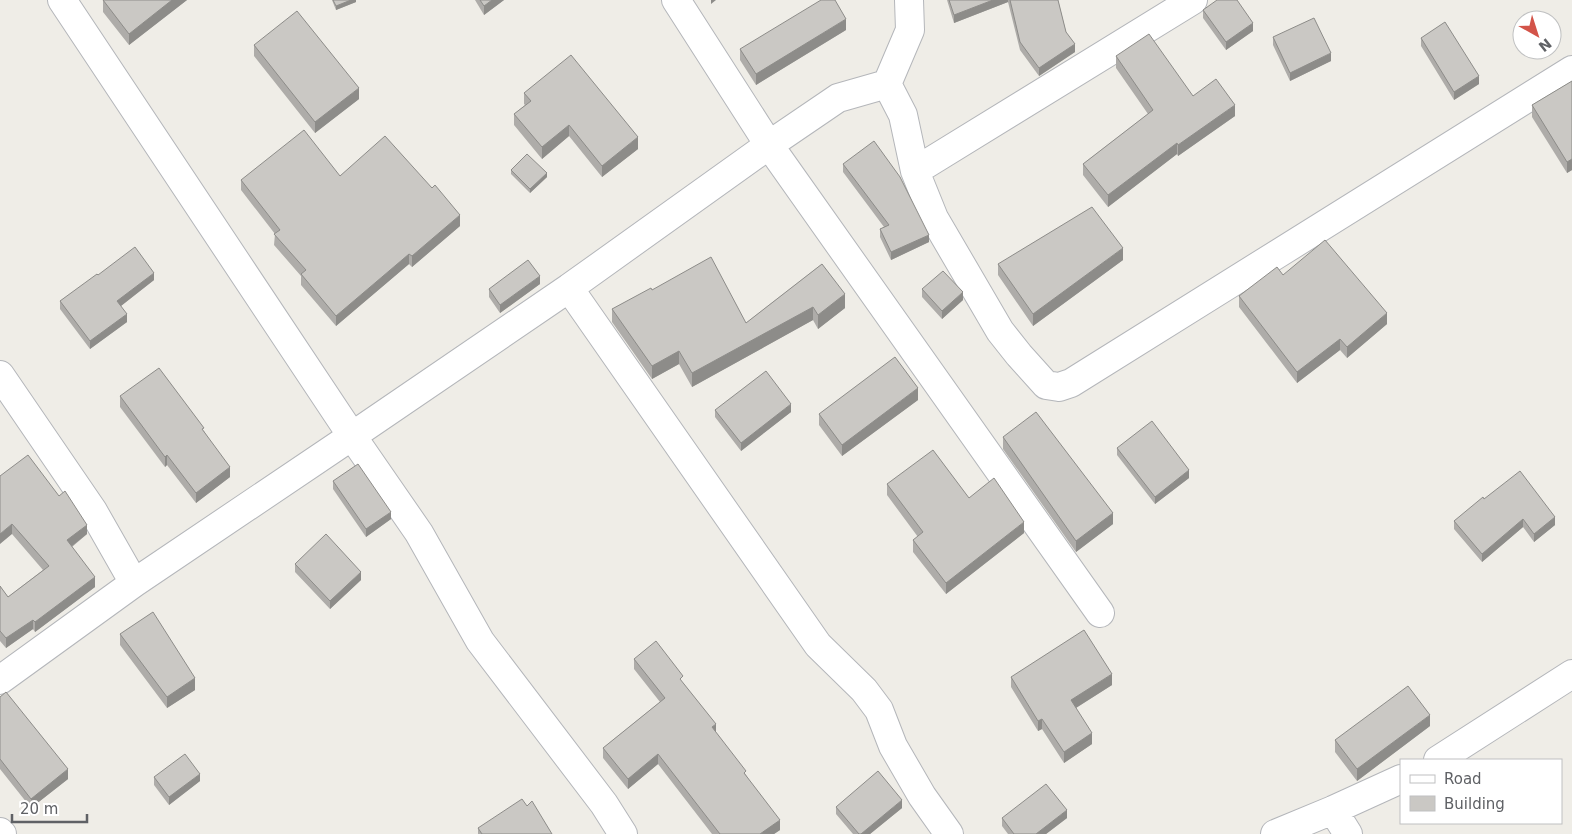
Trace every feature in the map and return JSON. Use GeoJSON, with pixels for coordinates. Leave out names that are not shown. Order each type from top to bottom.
{"type":"FeatureCollection","features":[{"type":"Feature","properties":{"kind":"street"},"geometry":{"type":"LineString","coordinates":[[62,0],[352,436],[419,532],[480,641],[604,804],[623,834]]}},
{"type":"Feature","properties":{"kind":"street"},"geometry":{"type":"LineString","coordinates":[[676,0],[769,145],[1100,613]]}},
{"type":"Feature","properties":{"kind":"street"},"geometry":{"type":"LineString","coordinates":[[887,84],[910,30],[909,0]]}},
{"type":"Feature","properties":{"kind":"street"},"geometry":{"type":"LineString","coordinates":[[915,172],[1193,0]]}},
{"type":"Feature","properties":{"kind":"street"},"geometry":{"type":"LineString","coordinates":[[887,84],[903,114],[915,172],[934,218],[1000,331],[1019,356],[1046,385],[1059,387],[1080,378],[1572,70]]}},
{"type":"Feature","properties":{"kind":"street"},"geometry":{"type":"LineString","coordinates":[[0,680],[134,583],[569,288],[838,98],[887,84]]}},
{"type":"Feature","properties":{"kind":"street"},"geometry":{"type":"LineString","coordinates":[[569,288],[818,645],[864,690],[879,710],[893,746],[922,796],[949,834]]}},
{"type":"Feature","properties":{"kind":"street"},"geometry":{"type":"LineString","coordinates":[[0,375],[93,511],[134,583]]}},
{"type":"Feature","properties":{"kind":"street"},"geometry":{"type":"LineString","coordinates":[[1440,759],[1572,674]]}},
{"type":"Feature","properties":{"kind":"street"},"geometry":{"type":"LineString","coordinates":[[1275,834],[1334,810],[1400,779]]}},
{"type":"Feature","properties":{"kind":"street"},"geometry":{"type":"LineString","coordinates":[[1334,810],[1348,834]]}},
{"type":"Feature","properties":{"kind":"building"},"geometry":{"type":"Polygon","coordinates":[[[103,0],[172,0],[129,34],[103,0]]]}},
{"type":"Feature","properties":{"kind":"building"},"geometry":{"type":"Polygon","coordinates":[[[333,0],[351,0],[336,6],[333,0]]]}},
{"type":"Feature","properties":{"kind":"building"},"geometry":{"type":"Polygon","coordinates":[[[480,0],[492,0],[484,6],[480,0]]]}},
{"type":"Feature","properties":{"kind":"building"},"geometry":{"type":"Polygon","coordinates":[[[821,0],[835,0],[846,19],[756,74],[740,49],[821,0]]]}},
{"type":"Feature","properties":{"kind":"building"},"geometry":{"type":"Polygon","coordinates":[[[949,0],[993,0],[954,15],[949,0]]]}},
{"type":"Feature","properties":{"kind":"building"},"geometry":{"type":"Polygon","coordinates":[[[1010,0],[1058,0],[1066,32],[1075,44],[1039,68],[1020,42],[1010,0]]]}},
{"type":"Feature","properties":{"kind":"building"},"geometry":{"type":"Polygon","coordinates":[[[1217,0],[1237,0],[1253,23],[1226,42],[1203,10],[1217,0]]]}},
{"type":"Feature","properties":{"kind":"building"},"geometry":{"type":"Polygon","coordinates":[[[297,11],[359,88],[315,122],[254,45],[297,11]]]}},
{"type":"Feature","properties":{"kind":"building"},"geometry":{"type":"Polygon","coordinates":[[[1314,18],[1331,53],[1290,73],[1273,37],[1314,18]]]}},
{"type":"Feature","properties":{"kind":"building"},"geometry":{"type":"Polygon","coordinates":[[[1445,22],[1479,76],[1454,92],[1421,38],[1445,22]]]}},
{"type":"Feature","properties":{"kind":"building"},"geometry":{"type":"Polygon","coordinates":[[[1149,34],[1193,96],[1216,79],[1235,105],[1178,145],[1177,143],[1108,195],[1083,164],[1153,110],[1116,56],[1149,34]]]}},
{"type":"Feature","properties":{"kind":"building"},"geometry":{"type":"Polygon","coordinates":[[[571,55],[638,137],[602,166],[569,125],[542,147],[514,114],[531,101],[524,93],[571,55]]]}},
{"type":"Feature","properties":{"kind":"building"},"geometry":{"type":"Polygon","coordinates":[[[1572,81],[1572,159],[1567,162],[1532,105],[1572,81]]]}},
{"type":"Feature","properties":{"kind":"building"},"geometry":{"type":"Polygon","coordinates":[[[304,130],[340,176],[385,136],[432,188],[435,185],[460,215],[412,256],[409,254],[336,316],[301,274],[306,270],[274,234],[280,230],[241,180],[304,130]]]}},
{"type":"Feature","properties":{"kind":"building"},"geometry":{"type":"Polygon","coordinates":[[[874,141],[900,177],[929,235],[891,252],[880,229],[889,225],[843,164],[874,141]]]}},
{"type":"Feature","properties":{"kind":"building"},"geometry":{"type":"Polygon","coordinates":[[[527,154],[547,173],[530,189],[511,170],[527,154]]]}},
{"type":"Feature","properties":{"kind":"building"},"geometry":{"type":"Polygon","coordinates":[[[1092,207],[1123,248],[1033,314],[998,264],[1092,207]]]}},
{"type":"Feature","properties":{"kind":"building"},"geometry":{"type":"Polygon","coordinates":[[[1325,240],[1387,313],[1347,347],[1340,339],[1297,372],[1239,296],[1277,267],[1283,275],[1325,240]]]}},
{"type":"Feature","properties":{"kind":"building"},"geometry":{"type":"Polygon","coordinates":[[[135,247],[154,273],[117,301],[127,314],[90,341],[60,301],[135,247]]]}},
{"type":"Feature","properties":{"kind":"building"},"geometry":{"type":"Polygon","coordinates":[[[711,257],[746,323],[822,264],[845,294],[818,315],[813,307],[692,373],[679,351],[652,366],[612,309],[651,288],[652,290],[711,257]]]}},
{"type":"Feature","properties":{"kind":"building"},"geometry":{"type":"Polygon","coordinates":[[[528,260],[540,276],[500,305],[489,289],[528,260]]]}},
{"type":"Feature","properties":{"kind":"building"},"geometry":{"type":"Polygon","coordinates":[[[943,271],[963,292],[942,311],[922,289],[943,271]]]}},
{"type":"Feature","properties":{"kind":"building"},"geometry":{"type":"Polygon","coordinates":[[[895,357],[918,388],[842,445],[819,414],[895,357]]]}},
{"type":"Feature","properties":{"kind":"building"},"geometry":{"type":"Polygon","coordinates":[[[159,368],[204,428],[202,429],[230,467],[196,493],[167,455],[165,457],[120,396],[159,368]]]}},
{"type":"Feature","properties":{"kind":"building"},"geometry":{"type":"Polygon","coordinates":[[[766,371],[791,404],[741,443],[715,410],[766,371]]]}},
{"type":"Feature","properties":{"kind":"building"},"geometry":{"type":"Polygon","coordinates":[[[1036,412],[1113,513],[1076,541],[1003,437],[1036,412]]]}},
{"type":"Feature","properties":{"kind":"building"},"geometry":{"type":"Polygon","coordinates":[[[1152,421],[1189,470],[1155,497],[1117,448],[1152,421]]]}},
{"type":"Feature","properties":{"kind":"building"},"geometry":{"type":"Polygon","coordinates":[[[933,450],[969,498],[994,478],[1024,522],[946,583],[913,540],[923,532],[887,484],[933,450]]]}},
{"type":"Feature","properties":{"kind":"building"},"geometry":{"type":"Polygon","coordinates":[[[28,455],[59,496],[65,491],[87,525],[67,540],[95,577],[35,622],[33,620],[6,638],[0,631],[0,586],[8,597],[49,566],[12,524],[0,534],[0,476],[28,455]]]}},
{"type":"Feature","properties":{"kind":"building"},"geometry":{"type":"Polygon","coordinates":[[[358,464],[391,512],[366,529],[333,481],[358,464]]]}},
{"type":"Feature","properties":{"kind":"building"},"geometry":{"type":"Polygon","coordinates":[[[1520,471],[1555,517],[1534,534],[1523,519],[1482,554],[1454,521],[1483,497],[1484,499],[1520,471]]]}},
{"type":"Feature","properties":{"kind":"building"},"geometry":{"type":"Polygon","coordinates":[[[326,534],[361,572],[330,601],[295,564],[326,534]]]}},
{"type":"Feature","properties":{"kind":"building"},"geometry":{"type":"Polygon","coordinates":[[[153,612],[195,678],[167,697],[120,634],[153,612]]]}},
{"type":"Feature","properties":{"kind":"building"},"geometry":{"type":"Polygon","coordinates":[[[1084,630],[1112,674],[1071,700],[1092,733],[1064,752],[1042,719],[1038,721],[1011,677],[1084,630]]]}},
{"type":"Feature","properties":{"kind":"building"},"geometry":{"type":"Polygon","coordinates":[[[656,641],[683,676],[680,679],[716,724],[712,727],[780,820],[760,834],[720,834],[658,754],[628,779],[603,748],[665,698],[634,659],[656,641]]]}},
{"type":"Feature","properties":{"kind":"building"},"geometry":{"type":"Polygon","coordinates":[[[1408,686],[1430,715],[1357,769],[1335,740],[1408,686]]]}},
{"type":"Feature","properties":{"kind":"building"},"geometry":{"type":"Polygon","coordinates":[[[6,692],[68,769],[31,799],[0,759],[0,697],[6,692]]]}},
{"type":"Feature","properties":{"kind":"building"},"geometry":{"type":"Polygon","coordinates":[[[185,754],[200,774],[169,797],[154,777],[185,754]]]}},
{"type":"Feature","properties":{"kind":"building"},"geometry":{"type":"Polygon","coordinates":[[[878,771],[902,800],[859,834],[836,807],[878,771]]]}},
{"type":"Feature","properties":{"kind":"building"},"geometry":{"type":"Polygon","coordinates":[[[1046,784],[1067,810],[1036,834],[1014,834],[1002,818],[1046,784]]]}},
{"type":"Feature","properties":{"kind":"building"},"geometry":{"type":"Polygon","coordinates":[[[522,799],[527,806],[532,801],[552,834],[482,834],[478,828],[522,799]]]}}]}
